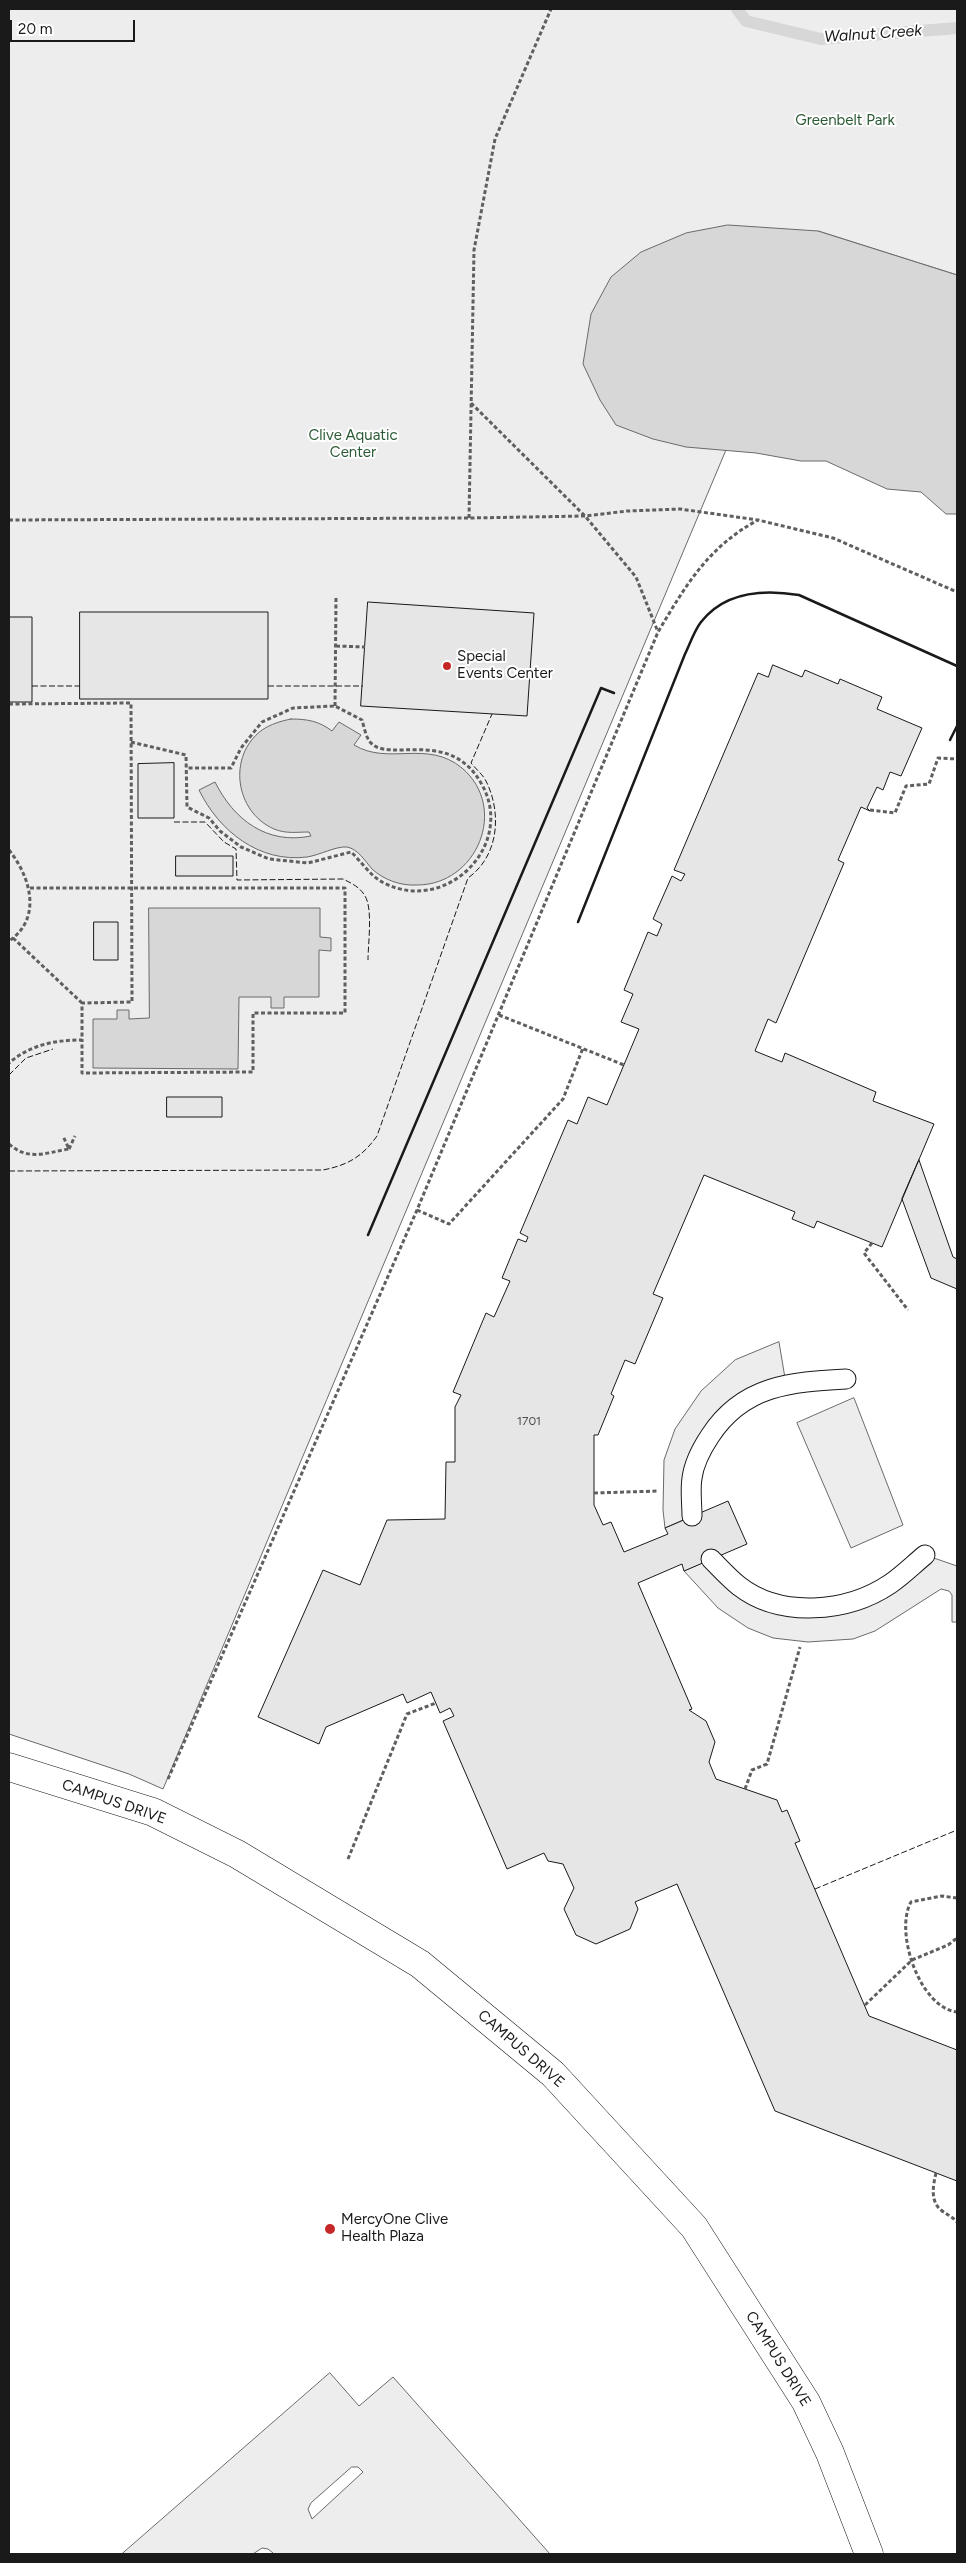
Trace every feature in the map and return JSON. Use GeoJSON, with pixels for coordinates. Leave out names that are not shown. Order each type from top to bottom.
{"type":"FeatureCollection","features":[{"type":"Feature","properties":{"kind":"street","name":"CAMPUS DRIVE"},"geometry":{"type":"LineString","coordinates":[[9,1767],[153,1812],[237,1854],[420,1964],[553,2074],[694,2227],[806,2402],[830,2453],[869,2554]]}},
{"type":"Feature","properties":{"kind":"lane"},"geometry":{"type":"LineString","coordinates":[[692,1516],[692,1477],[702,1448],[718,1423],[743,1401],[771,1387],[799,1382],[846,1379]]}},
{"type":"Feature","properties":{"kind":"lane"},"geometry":{"type":"LineString","coordinates":[[711,1559],[739,1586],[766,1602],[798,1608],[829,1607],[861,1598],[889,1584],[925,1555]]}},
{"type":"Feature","properties":{"kind":"path"},"geometry":{"type":"LineString","coordinates":[[469,518],[474,250],[495,139],[551,9]]}},
{"type":"Feature","properties":{"kind":"path"},"geometry":{"type":"LineString","coordinates":[[471,402],[585,516],[636,577],[658,632]]}},
{"type":"Feature","properties":{"kind":"path"},"geometry":{"type":"LineString","coordinates":[[9,520],[469,518],[585,516],[627,511],[680,509],[758,520],[833,538],[957,592]]}},
{"type":"Feature","properties":{"kind":"path"},"geometry":{"type":"LineString","coordinates":[[153,1812],[417,1210],[658,632],[685,587],[710,554],[737,532],[758,520]]}},
{"type":"Feature","properties":{"kind":"path"},"geometry":{"type":"LineString","coordinates":[[335,706],[336,597]]}},
{"type":"Feature","properties":{"kind":"path"},"geometry":{"type":"LineString","coordinates":[[336,646],[365,647]]}},
{"type":"Feature","properties":{"kind":"path"},"geometry":{"type":"LineString","coordinates":[[9,704],[131,701],[132,1002],[82,1003],[11,940],[24,924],[29,906],[30,888],[24,872],[9,850]]}},
{"type":"Feature","properties":{"kind":"path"},"geometry":{"type":"LineString","coordinates":[[131,742],[186,755],[186,768],[187,807],[209,818],[229,838],[254,854],[281,862],[308,863],[351,852],[384,883],[418,891],[438,888],[455,881],[471,870],[482,854],[489,838],[491,820],[488,800],[481,782],[467,767],[451,754],[432,749],[389,750],[378,748],[369,741],[362,720],[335,706],[293,708],[262,722],[241,748],[231,768],[186,768]]}},
{"type":"Feature","properties":{"kind":"path"},"geometry":{"type":"LineString","coordinates":[[870,810],[894,813],[906,786],[929,784],[938,758],[957,759]]}},
{"type":"Feature","properties":{"kind":"path"},"geometry":{"type":"LineString","coordinates":[[30,888],[345,888],[345,1013],[253,1013],[253,1072],[82,1073],[82,1003]]}},
{"type":"Feature","properties":{"kind":"path"},"geometry":{"type":"LineString","coordinates":[[499,1015],[624,1065]]}},
{"type":"Feature","properties":{"kind":"path"},"geometry":{"type":"LineString","coordinates":[[9,1063],[33,1047],[62,1040],[82,1040]]}},
{"type":"Feature","properties":{"kind":"path"},"geometry":{"type":"LineString","coordinates":[[417,1210],[449,1224],[563,1099],[583,1048]]}},
{"type":"Feature","properties":{"kind":"path"},"geometry":{"type":"LineString","coordinates":[[62,1136],[69,1149]]}},
{"type":"Feature","properties":{"kind":"path"},"geometry":{"type":"LineString","coordinates":[[69,1149],[74,1136]]}},
{"type":"Feature","properties":{"kind":"path"},"geometry":{"type":"LineString","coordinates":[[9,1144],[20,1153],[28,1154],[69,1149]]}},
{"type":"Feature","properties":{"kind":"path"},"geometry":{"type":"LineString","coordinates":[[872,1243],[864,1253],[908,1310]]}},
{"type":"Feature","properties":{"kind":"path"},"geometry":{"type":"LineString","coordinates":[[594,1493],[658,1492]]}},
{"type":"Feature","properties":{"kind":"path"},"geometry":{"type":"LineString","coordinates":[[744,1789],[752,1770],[767,1764],[800,1647]]}},
{"type":"Feature","properties":{"kind":"path"},"geometry":{"type":"LineString","coordinates":[[348,1859],[407,1714],[436,1703]]}},
{"type":"Feature","properties":{"kind":"path"},"geometry":{"type":"LineString","coordinates":[[957,1898],[942,1896],[911,1902],[906,1912],[904,1931],[912,1960],[922,1983],[938,2002],[957,2012]]}},
{"type":"Feature","properties":{"kind":"path"},"geometry":{"type":"LineString","coordinates":[[865,2005],[912,1960],[948,1946],[957,1938]]}},
{"type":"Feature","properties":{"kind":"path"},"geometry":{"type":"LineString","coordinates":[[936,2173],[932,2188],[934,2200],[940,2210],[952,2216],[957,2222]]}},
{"type":"Feature","properties":{"kind":"shaded area","name":"Clive Aquatic Center"},"geometry":{"type":"Polygon","coordinates":[[[9,9],[957,9],[957,275],[818,231],[163,1789],[129,1774],[9,1734],[9,9]]]}},
{"type":"Feature","properties":{"kind":"shaded area"},"geometry":{"type":"Polygon","coordinates":[[[728,225],[818,231],[957,275],[957,514],[946,514],[921,492],[887,489],[826,461],[801,461],[756,453],[686,447],[653,439],[616,425],[600,400],[583,364],[591,314],[611,277],[641,252],[686,233],[728,225]]]}},
{"type":"Feature","properties":{"kind":"shaded area"},"geometry":{"type":"Polygon","coordinates":[[[291,719],[313,721],[332,731],[339,722],[361,735],[354,745],[367,751],[435,755],[449,760],[462,768],[476,785],[483,803],[484,823],[480,842],[470,859],[456,872],[438,882],[411,885],[399,883],[382,876],[372,869],[351,848],[338,848],[307,857],[289,858],[257,849],[229,831],[207,805],[199,790],[215,782],[232,808],[254,827],[280,837],[311,836],[309,832],[278,831],[261,821],[251,810],[244,797],[240,783],[240,768],[244,754],[251,741],[265,728],[291,719]]]}},
{"type":"Feature","properties":{"kind":"shaded area"},"geometry":{"type":"Polygon","coordinates":[[[149,908],[320,908],[320,937],[331,938],[331,951],[319,950],[319,997],[284,997],[284,1008],[271,1008],[271,997],[239,997],[238,1069],[93,1068],[93,1019],[117,1019],[117,1010],[129,1010],[129,1019],[149,1018],[149,908]]]}},
{"type":"Feature","properties":{"kind":"shaded area"},"geometry":{"type":"Polygon","coordinates":[[[779,1342],[786,1384],[771,1387],[702,1448],[692,1516],[665,1528],[663,1510],[664,1460],[675,1429],[701,1391],[735,1360],[779,1342]]]}},
{"type":"Feature","properties":{"kind":"shaded area"},"geometry":{"type":"Polygon","coordinates":[[[854,1398],[903,1525],[851,1548],[797,1423],[854,1398]]]}},
{"type":"Feature","properties":{"kind":"shaded area"},"geometry":{"type":"Polygon","coordinates":[[[925,1555],[957,1566],[957,1622],[952,1622],[952,1595],[949,1591],[941,1589],[875,1631],[853,1639],[808,1642],[773,1638],[748,1628],[718,1608],[684,1571],[711,1559],[766,1602],[861,1598],[925,1555]]]}},
{"type":"Feature","properties":{"kind":"shaded area"},"geometry":{"type":"Polygon","coordinates":[[[330,2373],[359,2406],[393,2377],[550,2554],[271,2554],[273,2553],[268,2549],[262,2548],[253,2554],[122,2554],[330,2373]],[[352,2467],[311,2503],[308,2509],[312,2519],[363,2472],[358,2467],[352,2467]]]}},
{"type":"Feature","properties":{"kind":"building","name":"Special Events Center"},"geometry":{"type":"Polygon","coordinates":[[[368,602],[534,613],[527,716],[361,706],[368,602]]]}},
{"type":"Feature","properties":{"kind":"building"},"geometry":{"type":"Polygon","coordinates":[[[80,612],[268,612],[268,699],[80,699],[80,612]]]}},
{"type":"Feature","properties":{"kind":"building"},"geometry":{"type":"Polygon","coordinates":[[[9,617],[32,617],[32,702],[9,702],[9,617]]]}},
{"type":"Feature","properties":{"kind":"building"},"geometry":{"type":"Polygon","coordinates":[[[773,665],[802,677],[805,670],[838,684],[840,679],[882,697],[877,709],[922,728],[901,776],[890,772],[883,790],[877,787],[867,808],[870,811],[861,807],[838,860],[844,863],[776,1023],[768,1019],[755,1051],[782,1062],[785,1053],[876,1092],[873,1101],[934,1124],[882,1247],[817,1221],[814,1228],[792,1219],[795,1212],[704,1175],[653,1294],[663,1298],[635,1364],[625,1360],[611,1394],[614,1396],[598,1435],[594,1435],[594,1505],[603,1525],[611,1522],[624,1552],[668,1534],[665,1528],[728,1501],[747,1544],[684,1571],[682,1564],[638,1583],[692,1709],[689,1710],[706,1721],[715,1742],[709,1762],[716,1779],[777,1800],[782,1812],[787,1810],[800,1841],[795,1843],[869,2016],[957,2050],[957,2181],[775,2111],[677,1884],[635,1902],[638,1909],[630,1929],[596,1944],[576,1935],[564,1909],[574,1888],[563,1864],[548,1861],[544,1853],[507,1869],[443,1721],[454,1716],[450,1708],[440,1713],[431,1692],[407,1703],[403,1694],[326,1727],[319,1744],[258,1717],[323,1570],[360,1585],[387,1520],[445,1519],[446,1462],[455,1462],[455,1407],[461,1395],[453,1392],[486,1313],[494,1317],[510,1281],[502,1278],[518,1239],[526,1242],[528,1237],[520,1233],[568,1120],[577,1124],[588,1097],[607,1105],[639,1029],[621,1022],[633,994],[624,990],[648,932],[657,936],[662,924],[653,919],[672,876],[681,881],[685,874],[674,870],[758,673],[768,677],[773,665]]]}},
{"type":"Feature","properties":{"kind":"building"},"geometry":{"type":"Polygon","coordinates":[[[174,763],[174,818],[138,818],[138,764],[174,763]]]}},
{"type":"Feature","properties":{"kind":"building"},"geometry":{"type":"Polygon","coordinates":[[[176,856],[233,856],[233,876],[176,876],[176,856]]]}},
{"type":"Feature","properties":{"kind":"building"},"geometry":{"type":"Polygon","coordinates":[[[94,922],[118,922],[118,960],[94,960],[94,922]]]}},
{"type":"Feature","properties":{"kind":"building"},"geometry":{"type":"Polygon","coordinates":[[[167,1097],[222,1097],[222,1117],[167,1117],[167,1097]]]}},
{"type":"Feature","properties":{"kind":"building"},"geometry":{"type":"Polygon","coordinates":[[[919,1160],[953,1257],[957,1259],[957,1289],[931,1278],[902,1199],[919,1160]]]}},
{"type":"Feature","properties":{"kind":"waterway","name":"Walnut Creek"},"geometry":{"type":"LineString","coordinates":[[737,9],[746,21],[821,39],[957,28]]}},
{"type":"Feature","properties":{"kind":"fence"},"geometry":{"type":"LineString","coordinates":[[32,686],[80,686]]}},
{"type":"Feature","properties":{"kind":"fence"},"geometry":{"type":"LineString","coordinates":[[268,686],[363,686]]}},
{"type":"Feature","properties":{"kind":"fence"},"geometry":{"type":"LineString","coordinates":[[9,1171],[323,1170],[340,1166],[360,1155],[377,1136],[468,878],[478,869],[492,846],[496,820],[491,793],[485,779],[471,763],[492,714]]}},
{"type":"Feature","properties":{"kind":"fence"},"geometry":{"type":"LineString","coordinates":[[174,822],[205,822],[224,842],[236,849],[237,880],[343,879],[361,890],[369,909],[368,960]]}},
{"type":"Feature","properties":{"kind":"fence"},"geometry":{"type":"LineString","coordinates":[[9,1075],[26,1058],[53,1049]]}},
{"type":"Feature","properties":{"kind":"fence"},"geometry":{"type":"LineString","coordinates":[[815,1889],[957,1830]]}},
{"type":"Feature","properties":{"kind":"wall"},"geometry":{"type":"LineString","coordinates":[[578,922],[696,629],[721,604],[733,598],[758,593],[772,592],[799,595],[957,666]]}},
{"type":"Feature","properties":{"kind":"wall"},"geometry":{"type":"LineString","coordinates":[[368,1235],[601,688],[614,693]]}},
{"type":"Feature","properties":{"kind":"wall"},"geometry":{"type":"LineString","coordinates":[[950,740],[957,726]]}},
{"type":"Feature","properties":{"kind":"place","name":"Special Events Center"},"geometry":{"type":"Point","coordinates":[447,666]}},
{"type":"Feature","properties":{"kind":"place","name":"MercyOne Clive Health Plaza"},"geometry":{"type":"Point","coordinates":[330,2229]}},
{"type":"Feature","properties":{"kind":"park label","name":"Greenbelt Park"},"geometry":{"type":"Point","coordinates":[845,121]}}]}
